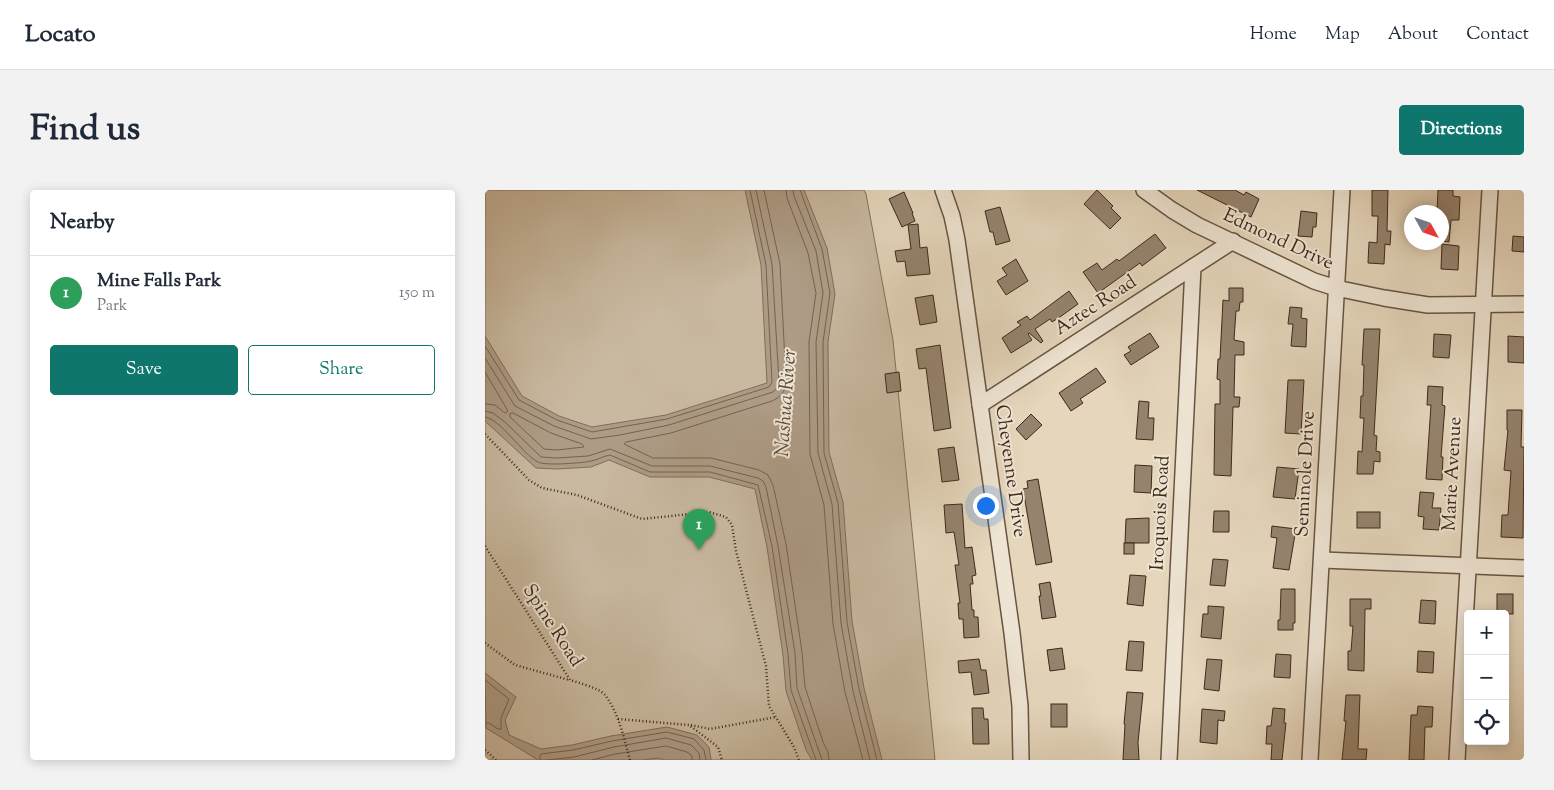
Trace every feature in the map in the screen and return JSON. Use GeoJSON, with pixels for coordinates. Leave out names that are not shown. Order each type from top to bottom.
{"type":"FeatureCollection","features":[{"type":"Feature","properties":{"kind":"street","name":"Cheyenne Drive"},"geometry":{"type":"LineString","coordinates":[[943,190],[955,227],[1017,670],[1021,760]]}},
{"type":"Feature","properties":{"kind":"street","name":"Edmond Drive"},"geometry":{"type":"LineString","coordinates":[[1144,190],[1171,210],[1197,225],[1314,281],[1336,288],[1427,305],[1524,304]]}},
{"type":"Feature","properties":{"kind":"street","name":"Seminole Drive"},"geometry":{"type":"LineString","coordinates":[[1310,760],[1342,190]]}},
{"type":"Feature","properties":{"kind":"street","name":"Marie Avenue"},"geometry":{"type":"LineString","coordinates":[[1457,760],[1490,190]]}},
{"type":"Feature","properties":{"kind":"street","name":"Aztec Road"},"geometry":{"type":"LineString","coordinates":[[980,405],[1233,241]]}},
{"type":"Feature","properties":{"kind":"street","name":"Iroquois Road"},"geometry":{"type":"LineString","coordinates":[[1169,760],[1193,268]]}},
{"type":"Feature","properties":{"kind":"street"},"geometry":{"type":"LineString","coordinates":[[1322,560],[1524,568]]}},
{"type":"Feature","properties":{"kind":"path"},"geometry":{"type":"LineString","coordinates":[[485,434],[529,480],[541,488],[577,495],[642,519],[709,512],[726,517],[732,525],[736,551],[766,666],[769,706],[794,747],[799,760]]}},
{"type":"Feature","properties":{"kind":"path","name":"Spine Road"},"geometry":{"type":"LineString","coordinates":[[485,546],[569,680],[604,694],[618,720],[630,760]]}},
{"type":"Feature","properties":{"kind":"path"},"geometry":{"type":"LineString","coordinates":[[485,643],[515,665],[569,680]]}},
{"type":"Feature","properties":{"kind":"path"},"geometry":{"type":"LineString","coordinates":[[618,720],[710,728],[776,717]]}},
{"type":"Feature","properties":{"kind":"path"},"geometry":{"type":"LineString","coordinates":[[689,725],[718,746],[722,760]]}},
{"type":"Feature","properties":{"kind":"path"},"geometry":{"type":"LineString","coordinates":[[485,750],[496,760]]}},
{"type":"Feature","properties":{"kind":"shaded area"},"geometry":{"type":"Polygon","coordinates":[[[485,190],[864,190],[893,340],[935,760],[485,760],[485,190]]]}},
{"type":"Feature","properties":{"kind":"water","name":"Nashua River"},"geometry":{"type":"Polygon","coordinates":[[[745,190],[804,190],[827,248],[835,294],[828,342],[829,452],[843,502],[852,621],[864,688],[882,760],[812,760],[806,750],[786,691],[783,655],[767,547],[755,489],[709,477],[650,477],[609,460],[591,467],[536,468],[485,421],[485,336],[522,396],[559,416],[592,427],[666,415],[767,383],[761,265],[745,190]]]}},
{"type":"Feature","properties":{"kind":"water"},"geometry":{"type":"Polygon","coordinates":[[[485,673],[516,697],[505,720],[509,735],[541,749],[667,727],[697,735],[709,747],[711,760],[664,760],[659,758],[642,760],[538,760],[486,728],[485,673]]]}},
{"type":"Feature","properties":{"kind":"building"},"geometry":{"type":"Polygon","coordinates":[[[1097,190],[1113,206],[1111,208],[1121,218],[1110,229],[1084,204],[1097,190]]]}},
{"type":"Feature","properties":{"kind":"building"},"geometry":{"type":"Polygon","coordinates":[[[1197,190],[1235,190],[1244,195],[1246,192],[1259,199],[1251,217],[1197,190]]]}},
{"type":"Feature","properties":{"kind":"building"},"geometry":{"type":"Polygon","coordinates":[[[1372,190],[1388,190],[1387,231],[1391,231],[1390,245],[1385,244],[1384,264],[1368,263],[1369,242],[1377,243],[1378,216],[1372,216],[1372,190]]]}},
{"type":"Feature","properties":{"kind":"building"},"geometry":{"type":"Polygon","coordinates":[[[1438,190],[1453,190],[1453,196],[1460,197],[1459,220],[1451,220],[1449,242],[1449,205],[1437,205],[1438,190]]]}},
{"type":"Feature","properties":{"kind":"building"},"geometry":{"type":"Polygon","coordinates":[[[904,192],[915,221],[902,227],[889,199],[904,192]]]}},
{"type":"Feature","properties":{"kind":"building"},"geometry":{"type":"Polygon","coordinates":[[[1000,207],[1010,241],[996,245],[993,232],[990,232],[985,211],[1000,207]]]}},
{"type":"Feature","properties":{"kind":"building"},"geometry":{"type":"Polygon","coordinates":[[[1301,211],[1317,213],[1316,227],[1313,227],[1312,237],[1298,236],[1301,211]]]}},
{"type":"Feature","properties":{"kind":"building"},"geometry":{"type":"Polygon","coordinates":[[[918,224],[920,248],[927,247],[930,274],[907,276],[905,261],[897,262],[895,251],[911,249],[908,225],[918,224]]]}},
{"type":"Feature","properties":{"kind":"building"},"geometry":{"type":"Polygon","coordinates":[[[1155,234],[1166,248],[1142,266],[1140,263],[1098,293],[1083,272],[1097,263],[1102,270],[1117,259],[1119,261],[1155,234]]]}},
{"type":"Feature","properties":{"kind":"building"},"geometry":{"type":"Polygon","coordinates":[[[1513,236],[1524,237],[1524,252],[1512,251],[1513,236]]]}},
{"type":"Feature","properties":{"kind":"building"},"geometry":{"type":"Polygon","coordinates":[[[1449,245],[1459,246],[1458,270],[1441,269],[1442,250],[1449,250],[1449,245]]]}},
{"type":"Feature","properties":{"kind":"building"},"geometry":{"type":"Polygon","coordinates":[[[1016,259],[1028,281],[1006,295],[997,281],[1007,275],[1002,268],[1016,259]]]}},
{"type":"Feature","properties":{"kind":"building"},"geometry":{"type":"Polygon","coordinates":[[[1229,288],[1243,288],[1243,302],[1240,302],[1239,311],[1236,311],[1234,340],[1244,342],[1244,355],[1235,355],[1234,397],[1240,397],[1239,407],[1233,407],[1231,476],[1214,475],[1215,404],[1220,404],[1220,380],[1217,379],[1218,359],[1220,359],[1223,300],[1229,301],[1229,288]]]}},
{"type":"Feature","properties":{"kind":"building"},"geometry":{"type":"Polygon","coordinates":[[[1069,291],[1078,304],[1052,322],[1050,319],[1035,329],[1043,341],[1041,343],[1029,333],[1032,340],[1011,353],[1002,338],[1021,325],[1017,322],[1027,316],[1030,320],[1069,291]]]}},
{"type":"Feature","properties":{"kind":"building"},"geometry":{"type":"Polygon","coordinates":[[[933,295],[937,322],[920,325],[915,298],[933,295]]]}},
{"type":"Feature","properties":{"kind":"building"},"geometry":{"type":"Polygon","coordinates":[[[1290,307],[1302,308],[1301,318],[1307,319],[1306,347],[1291,346],[1293,324],[1288,324],[1290,307]]]}},
{"type":"Feature","properties":{"kind":"building"},"geometry":{"type":"Polygon","coordinates":[[[1364,329],[1380,329],[1374,435],[1377,436],[1376,451],[1380,452],[1380,462],[1374,461],[1373,474],[1357,474],[1358,451],[1362,452],[1364,418],[1360,418],[1361,396],[1363,396],[1364,329]]]}},
{"type":"Feature","properties":{"kind":"building"},"geometry":{"type":"Polygon","coordinates":[[[1150,333],[1159,347],[1131,365],[1124,355],[1131,351],[1128,347],[1150,333]]]}},
{"type":"Feature","properties":{"kind":"building"},"geometry":{"type":"Polygon","coordinates":[[[1434,334],[1451,335],[1449,358],[1433,357],[1434,334]]]}},
{"type":"Feature","properties":{"kind":"building"},"geometry":{"type":"Polygon","coordinates":[[[1508,336],[1524,337],[1524,363],[1508,362],[1508,336]]]}},
{"type":"Feature","properties":{"kind":"building"},"geometry":{"type":"Polygon","coordinates":[[[940,345],[951,428],[934,431],[926,368],[919,369],[916,349],[940,345]]]}},
{"type":"Feature","properties":{"kind":"building"},"geometry":{"type":"Polygon","coordinates":[[[1096,368],[1106,382],[1080,399],[1083,403],[1071,411],[1059,393],[1096,368]]]}},
{"type":"Feature","properties":{"kind":"building"},"geometry":{"type":"Polygon","coordinates":[[[899,372],[901,391],[887,393],[885,374],[899,372]]]}},
{"type":"Feature","properties":{"kind":"building"},"geometry":{"type":"Polygon","coordinates":[[[1288,380],[1304,380],[1301,434],[1285,433],[1288,380]]]}},
{"type":"Feature","properties":{"kind":"building"},"geometry":{"type":"Polygon","coordinates":[[[1428,386],[1443,387],[1442,405],[1445,406],[1441,457],[1443,457],[1442,480],[1426,479],[1431,405],[1427,405],[1428,386]]]}},
{"type":"Feature","properties":{"kind":"building"},"geometry":{"type":"Polygon","coordinates":[[[1139,401],[1149,402],[1148,418],[1154,418],[1153,440],[1136,439],[1139,401]]]}},
{"type":"Feature","properties":{"kind":"building"},"geometry":{"type":"Polygon","coordinates":[[[1507,410],[1522,410],[1521,447],[1524,447],[1523,538],[1501,537],[1502,515],[1508,515],[1511,471],[1504,470],[1508,430],[1507,410]]]}},
{"type":"Feature","properties":{"kind":"building"},"geometry":{"type":"Polygon","coordinates":[[[1031,414],[1042,425],[1026,440],[1016,429],[1031,414]]]}},
{"type":"Feature","properties":{"kind":"building"},"geometry":{"type":"Polygon","coordinates":[[[954,447],[959,480],[942,482],[938,449],[954,447]]]}},
{"type":"Feature","properties":{"kind":"building"},"geometry":{"type":"Polygon","coordinates":[[[1135,465],[1152,466],[1151,493],[1134,492],[1135,465]]]}},
{"type":"Feature","properties":{"kind":"building"},"geometry":{"type":"Polygon","coordinates":[[[1277,467],[1299,469],[1295,499],[1273,497],[1277,467]]]}},
{"type":"Feature","properties":{"kind":"building"},"geometry":{"type":"Polygon","coordinates":[[[1038,479],[1052,562],[1036,565],[1023,489],[1028,488],[1027,481],[1038,479]]]}},
{"type":"Feature","properties":{"kind":"building"},"geometry":{"type":"Polygon","coordinates":[[[1420,492],[1434,493],[1432,508],[1441,508],[1439,530],[1423,529],[1424,517],[1418,516],[1420,492]]]}},
{"type":"Feature","properties":{"kind":"building"},"geometry":{"type":"Polygon","coordinates":[[[962,504],[965,548],[972,547],[976,575],[972,576],[973,584],[970,584],[972,610],[974,610],[974,617],[978,617],[979,637],[964,638],[963,619],[959,619],[958,603],[960,603],[955,565],[959,565],[954,532],[946,533],[944,505],[962,504]]]}},
{"type":"Feature","properties":{"kind":"building"},"geometry":{"type":"Polygon","coordinates":[[[1214,511],[1229,511],[1229,532],[1213,532],[1214,511]]]}},
{"type":"Feature","properties":{"kind":"building"},"geometry":{"type":"Polygon","coordinates":[[[1357,512],[1380,512],[1380,528],[1357,528],[1357,512]]]}},
{"type":"Feature","properties":{"kind":"building"},"geometry":{"type":"Polygon","coordinates":[[[1149,518],[1149,543],[1125,543],[1126,519],[1149,518]]]}},
{"type":"Feature","properties":{"kind":"building"},"geometry":{"type":"Polygon","coordinates":[[[1272,526],[1296,529],[1289,570],[1273,568],[1277,538],[1271,537],[1272,526]]]}},
{"type":"Feature","properties":{"kind":"building"},"geometry":{"type":"Polygon","coordinates":[[[1124,543],[1134,543],[1134,554],[1124,554],[1124,543]]]}},
{"type":"Feature","properties":{"kind":"building"},"geometry":{"type":"Polygon","coordinates":[[[1213,559],[1228,560],[1225,586],[1210,585],[1213,559]]]}},
{"type":"Feature","properties":{"kind":"building"},"geometry":{"type":"Polygon","coordinates":[[[1130,575],[1146,576],[1143,606],[1127,604],[1130,575]]]}},
{"type":"Feature","properties":{"kind":"building"},"geometry":{"type":"Polygon","coordinates":[[[1050,582],[1056,617],[1042,619],[1039,584],[1050,582]]]}},
{"type":"Feature","properties":{"kind":"building"},"geometry":{"type":"Polygon","coordinates":[[[1281,589],[1295,589],[1295,623],[1293,623],[1293,630],[1278,630],[1281,589]]]}},
{"type":"Feature","properties":{"kind":"building"},"geometry":{"type":"Polygon","coordinates":[[[1497,594],[1513,594],[1513,614],[1509,614],[1509,610],[1497,610],[1497,594]]]}},
{"type":"Feature","properties":{"kind":"building"},"geometry":{"type":"Polygon","coordinates":[[[1350,599],[1371,599],[1371,609],[1365,609],[1364,671],[1348,670],[1348,651],[1351,651],[1353,626],[1350,626],[1350,599]]]}},
{"type":"Feature","properties":{"kind":"building"},"geometry":{"type":"Polygon","coordinates":[[[1421,600],[1436,601],[1435,624],[1419,623],[1421,600]]]}},
{"type":"Feature","properties":{"kind":"building"},"geometry":{"type":"Polygon","coordinates":[[[1208,606],[1224,607],[1221,639],[1201,637],[1203,614],[1208,614],[1208,606]]]}},
{"type":"Feature","properties":{"kind":"building"},"geometry":{"type":"Polygon","coordinates":[[[1129,641],[1144,642],[1142,671],[1126,670],[1129,641]]]}},
{"type":"Feature","properties":{"kind":"building"},"geometry":{"type":"Polygon","coordinates":[[[1062,648],[1065,669],[1050,671],[1047,650],[1062,648]]]}},
{"type":"Feature","properties":{"kind":"building"},"geometry":{"type":"Polygon","coordinates":[[[1418,651],[1434,652],[1433,673],[1417,672],[1418,651]]]}},
{"type":"Feature","properties":{"kind":"building"},"geometry":{"type":"Polygon","coordinates":[[[1276,654],[1291,655],[1290,678],[1274,677],[1276,654]]]}},
{"type":"Feature","properties":{"kind":"building"},"geometry":{"type":"Polygon","coordinates":[[[979,659],[981,670],[986,670],[989,693],[974,695],[971,672],[959,673],[958,661],[979,659]]]}},
{"type":"Feature","properties":{"kind":"building"},"geometry":{"type":"Polygon","coordinates":[[[1207,659],[1222,660],[1219,691],[1204,689],[1207,659]]]}},
{"type":"Feature","properties":{"kind":"building"},"geometry":{"type":"Polygon","coordinates":[[[1127,692],[1143,693],[1138,742],[1139,760],[1123,760],[1127,692]]]}},
{"type":"Feature","properties":{"kind":"building"},"geometry":{"type":"Polygon","coordinates":[[[1346,695],[1360,695],[1358,749],[1367,749],[1366,760],[1342,760],[1346,721],[1344,721],[1346,695]]]}},
{"type":"Feature","properties":{"kind":"building"},"geometry":{"type":"Polygon","coordinates":[[[1051,704],[1067,704],[1067,727],[1051,727],[1051,704]]]}},
{"type":"Feature","properties":{"kind":"building"},"geometry":{"type":"Polygon","coordinates":[[[1418,706],[1433,707],[1432,727],[1425,727],[1424,760],[1409,760],[1411,715],[1417,715],[1418,706]]]}},
{"type":"Feature","properties":{"kind":"building"},"geometry":{"type":"Polygon","coordinates":[[[972,708],[983,708],[984,719],[988,719],[989,744],[973,744],[972,708]]]}},
{"type":"Feature","properties":{"kind":"building"},"geometry":{"type":"Polygon","coordinates":[[[1273,708],[1285,709],[1284,723],[1286,723],[1282,760],[1271,760],[1272,744],[1266,744],[1267,726],[1271,726],[1273,708]]]}},
{"type":"Feature","properties":{"kind":"building"},"geometry":{"type":"Polygon","coordinates":[[[1202,709],[1225,711],[1224,721],[1218,720],[1217,744],[1200,742],[1202,709]]]}},
{"type":"Feature","properties":{"kind":"place","name":"Mine Falls Park"},"geometry":{"type":"Point","coordinates":[699,550]}}]}
